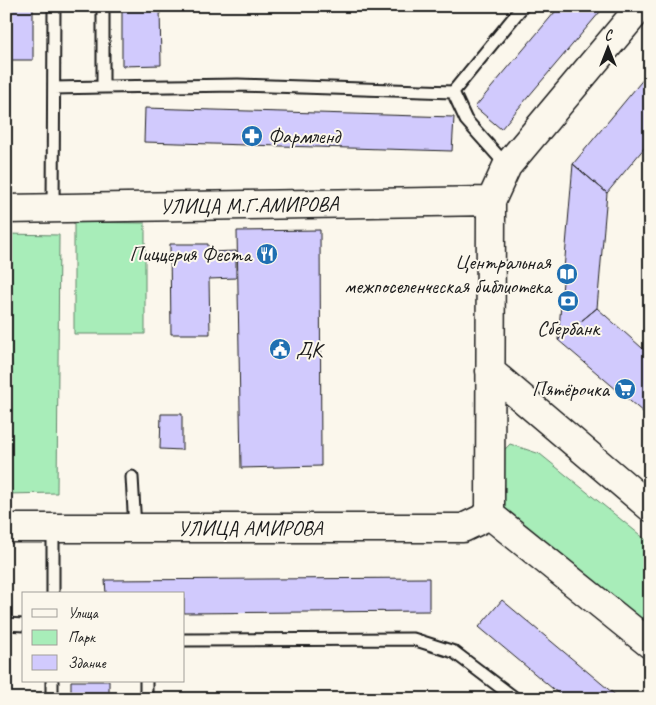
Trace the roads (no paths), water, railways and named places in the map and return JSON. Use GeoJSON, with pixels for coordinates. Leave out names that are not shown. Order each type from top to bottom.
{"type":"FeatureCollection","features":[{"type":"Feature","properties":{"kind":"street"},"geometry":{"type":"LineString","coordinates":[[641,6],[507,166],[491,201],[490,515],[650,644]]}},
{"type":"Feature","properties":{"kind":"street","name":"УЛИЦА М.Г.АМИРОВА"},"geometry":{"type":"LineString","coordinates":[[6,209],[491,201]]}},
{"type":"Feature","properties":{"kind":"street"},"geometry":{"type":"LineString","coordinates":[[490,371],[650,507]]}},
{"type":"Feature","properties":{"kind":"street","name":"УЛИЦА АМИРОВА"},"geometry":{"type":"LineString","coordinates":[[6,528],[463,528],[490,515]]}},
{"type":"Feature","properties":{"kind":"lane"},"geometry":{"type":"LineString","coordinates":[[53,209],[54,6]]}},
{"type":"Feature","properties":{"kind":"lane"},"geometry":{"type":"LineString","coordinates":[[103,6],[103,87]]}},
{"type":"Feature","properties":{"kind":"lane"},"geometry":{"type":"LineString","coordinates":[[453,92],[523,6]]}},
{"type":"Feature","properties":{"kind":"lane"},"geometry":{"type":"LineString","coordinates":[[54,88],[238,85],[453,92]]}},
{"type":"Feature","properties":{"kind":"lane"},"geometry":{"type":"LineString","coordinates":[[453,92],[466,120],[507,166]]}},
{"type":"Feature","properties":{"kind":"lane"},"geometry":{"type":"LineString","coordinates":[[132,477],[135,528]]}},
{"type":"Feature","properties":{"kind":"lane"},"geometry":{"type":"LineString","coordinates":[[53,592],[54,528]]}},
{"type":"Feature","properties":{"kind":"lane"},"geometry":{"type":"LineString","coordinates":[[6,624],[22,625]]}},
{"type":"Feature","properties":{"kind":"lane"},"geometry":{"type":"LineString","coordinates":[[185,640],[412,639],[454,652],[516,699]]}},
{"type":"Feature","properties":{"kind":"lane"},"geometry":{"type":"LineString","coordinates":[[52,682],[52,699]]}},
{"type":"Feature","properties":{"kind":"lane"},"geometry":{"type":"LineString","coordinates":[[146,682],[146,699]]}},
{"type":"Feature","properties":{"kind":"place","name":"Фармленд"},"geometry":{"type":"Point","coordinates":[252,136]}},
{"type":"Feature","properties":{"kind":"place","name":"Пиццерия Феста"},"geometry":{"type":"Point","coordinates":[267,254]}},
{"type":"Feature","properties":{"kind":"place","name":"Центральная межпоселенческая библиотека"},"geometry":{"type":"Point","coordinates":[567,274]}},
{"type":"Feature","properties":{"kind":"place","name":"Сбербанк"},"geometry":{"type":"Point","coordinates":[568,301]}},
{"type":"Feature","properties":{"kind":"place","name":"ДК"},"geometry":{"type":"Point","coordinates":[280,349]}},
{"type":"Feature","properties":{"kind":"place","name":"Пятёрочка"},"geometry":{"type":"Point","coordinates":[625,389]}}]}
